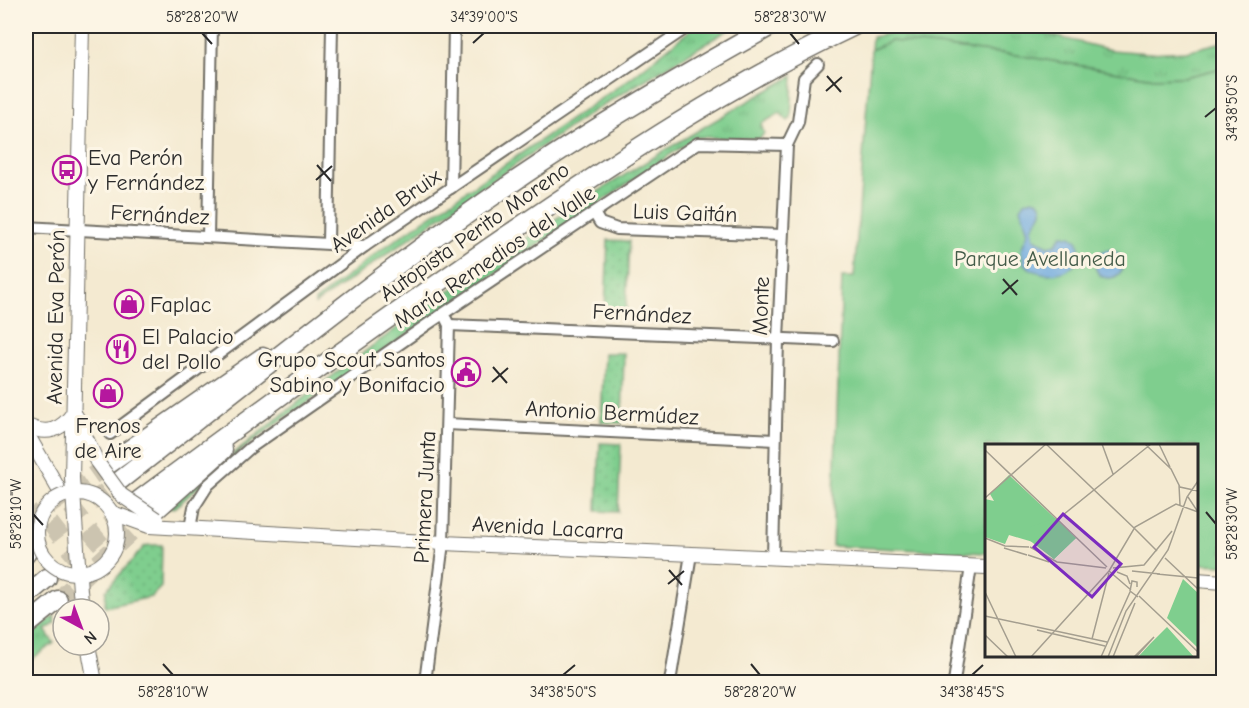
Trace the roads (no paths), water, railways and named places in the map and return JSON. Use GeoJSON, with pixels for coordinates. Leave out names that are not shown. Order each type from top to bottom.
{"type":"FeatureCollection","features":[{"type":"Feature","properties":{"kind":"highway","name":"Autopista Perito Moreno"},"geometry":{"type":"LineString","coordinates":[[118,482],[360,294],[511,183],[652,93],[771,26]]}},
{"type":"Feature","properties":{"kind":"highway","name":"Autopista Perito Moreno"},"geometry":{"type":"LineString","coordinates":[[138,501],[439,282],[564,196],[743,84],[809,47],[854,26]]}},
{"type":"Feature","properties":{"kind":"highway"},"geometry":{"type":"LineString","coordinates":[[101,464],[360,294]]}},
{"type":"Feature","properties":{"kind":"highway"},"geometry":{"type":"LineString","coordinates":[[155,518],[287,392]]}},
{"type":"Feature","properties":{"kind":"highway"},"geometry":{"type":"LineString","coordinates":[[26,596],[47,578]]}},
{"type":"Feature","properties":{"kind":"highway"},"geometry":{"type":"LineString","coordinates":[[26,626],[51,606]]}},
{"type":"Feature","properties":{"kind":"main road","name":"Avenida Eva Perón"},"geometry":{"type":"LineString","coordinates":[[81,597],[65,493],[72,478],[82,26]]}},
{"type":"Feature","properties":{"kind":"main road"},"geometry":{"type":"LineString","coordinates":[[26,425],[39,431],[52,431],[64,425],[74,412],[101,464],[121,495],[155,518]]}},
{"type":"Feature","properties":{"kind":"main road"},"geometry":{"type":"LineString","coordinates":[[26,432],[65,493]]}},
{"type":"Feature","properties":{"kind":"main road"},"geometry":{"type":"LineString","coordinates":[[65,493],[94,498],[110,512],[116,532],[112,550],[97,567],[78,573],[59,569],[30,550],[37,538],[41,516],[48,505],[65,493]]}},
{"type":"Feature","properties":{"kind":"main road"},"geometry":{"type":"LineString","coordinates":[[110,512],[155,518]]}},
{"type":"Feature","properties":{"kind":"main road"},"geometry":{"type":"LineString","coordinates":[[26,521],[41,516]]}},
{"type":"Feature","properties":{"kind":"main road","name":"Avenida Lacarra"},"geometry":{"type":"LineString","coordinates":[[155,518],[174,527],[443,543],[985,567]]}},
{"type":"Feature","properties":{"kind":"main road"},"geometry":{"type":"LineString","coordinates":[[1198,580],[1224,582]]}},
{"type":"Feature","properties":{"kind":"main road"},"geometry":{"type":"LineString","coordinates":[[90,657],[95,682]]}},
{"type":"Feature","properties":{"kind":"street"},"geometry":{"type":"LineString","coordinates":[[208,237],[212,26]]}},
{"type":"Feature","properties":{"kind":"street"},"geometry":{"type":"LineString","coordinates":[[328,242],[332,26]]}},
{"type":"Feature","properties":{"kind":"street"},"geometry":{"type":"LineString","coordinates":[[451,188],[454,26]]}},
{"type":"Feature","properties":{"kind":"street","name":"Avenida Bruix"},"geometry":{"type":"LineString","coordinates":[[110,434],[365,246],[689,26]]}},
{"type":"Feature","properties":{"kind":"street","name":"Monte"},"geometry":{"type":"LineString","coordinates":[[773,558],[778,339],[788,145],[798,122],[804,78],[818,64]]}},
{"type":"Feature","properties":{"kind":"street","name":"María Remedios del Valle"},"geometry":{"type":"LineString","coordinates":[[190,528],[194,507],[208,485],[263,439],[446,320],[594,213],[698,143],[788,145]]}},
{"type":"Feature","properties":{"kind":"street","name":"Luis Gaitán"},"geometry":{"type":"LineString","coordinates":[[594,213],[600,223],[616,229],[782,235]]}},
{"type":"Feature","properties":{"kind":"street","name":"Fernández"},"geometry":{"type":"LineString","coordinates":[[26,227],[328,242],[365,246]]}},
{"type":"Feature","properties":{"kind":"street","name":"Fernández"},"geometry":{"type":"LineString","coordinates":[[446,320],[833,341]]}},
{"type":"Feature","properties":{"kind":"street","name":"Primera Junta"},"geometry":{"type":"LineString","coordinates":[[425,682],[443,543],[447,424],[446,320]]}},
{"type":"Feature","properties":{"kind":"street","name":"Antonio Bermúdez"},"geometry":{"type":"LineString","coordinates":[[447,424],[775,440]]}},
{"type":"Feature","properties":{"kind":"street"},"geometry":{"type":"LineString","coordinates":[[670,682],[691,554]]}},
{"type":"Feature","properties":{"kind":"street"},"geometry":{"type":"LineString","coordinates":[[954,682],[971,566]]}},
{"type":"Feature","properties":{"kind":"water"},"geometry":{"type":"Polygon","coordinates":[[[1032,199],[1039,201],[1042,209],[1032,228],[1034,239],[1049,246],[1056,244],[1062,235],[1071,236],[1078,242],[1080,255],[1070,268],[1047,274],[1024,264],[1021,250],[1028,233],[1021,208],[1025,202],[1032,199]]]}},
{"type":"Feature","properties":{"kind":"water"},"geometry":{"type":"Polygon","coordinates":[[[1109,250],[1119,254],[1123,264],[1119,274],[1109,278],[1099,274],[1095,264],[1099,254],[1109,250]]]}},
{"type":"Feature","properties":{"kind":"tunnel"},"geometry":{"type":"LineString","coordinates":[[26,522],[106,466]]}},
{"type":"Feature","properties":{"kind":"tunnel"},"geometry":{"type":"LineString","coordinates":[[27,552],[118,482]]}},
{"type":"Feature","properties":{"kind":"tunnel"},"geometry":{"type":"LineString","coordinates":[[47,578],[138,501]]}},
{"type":"Feature","properties":{"kind":"tunnel"},"geometry":{"type":"LineString","coordinates":[[61,597],[153,512]]}},
{"type":"Feature","properties":{"kind":"place","name":"Eva Perón y Fernández"},"geometry":{"type":"Point","coordinates":[67,170]}},
{"type":"Feature","properties":{"kind":"place","name":"Faplac"},"geometry":{"type":"Point","coordinates":[129,304]}},
{"type":"Feature","properties":{"kind":"place","name":"El Palacio del Pollo"},"geometry":{"type":"Point","coordinates":[121,349]}},
{"type":"Feature","properties":{"kind":"place","name":"Grupo Scout Santos Sabino y Bonifacio"},"geometry":{"type":"Point","coordinates":[466,372]}},
{"type":"Feature","properties":{"kind":"place","name":"Frenos de Aire"},"geometry":{"type":"Point","coordinates":[108,393]}},
{"type":"Feature","properties":{"kind":"park label","name":"Parque Avellaneda"},"geometry":{"type":"Point","coordinates":[1040,258]}}]}
